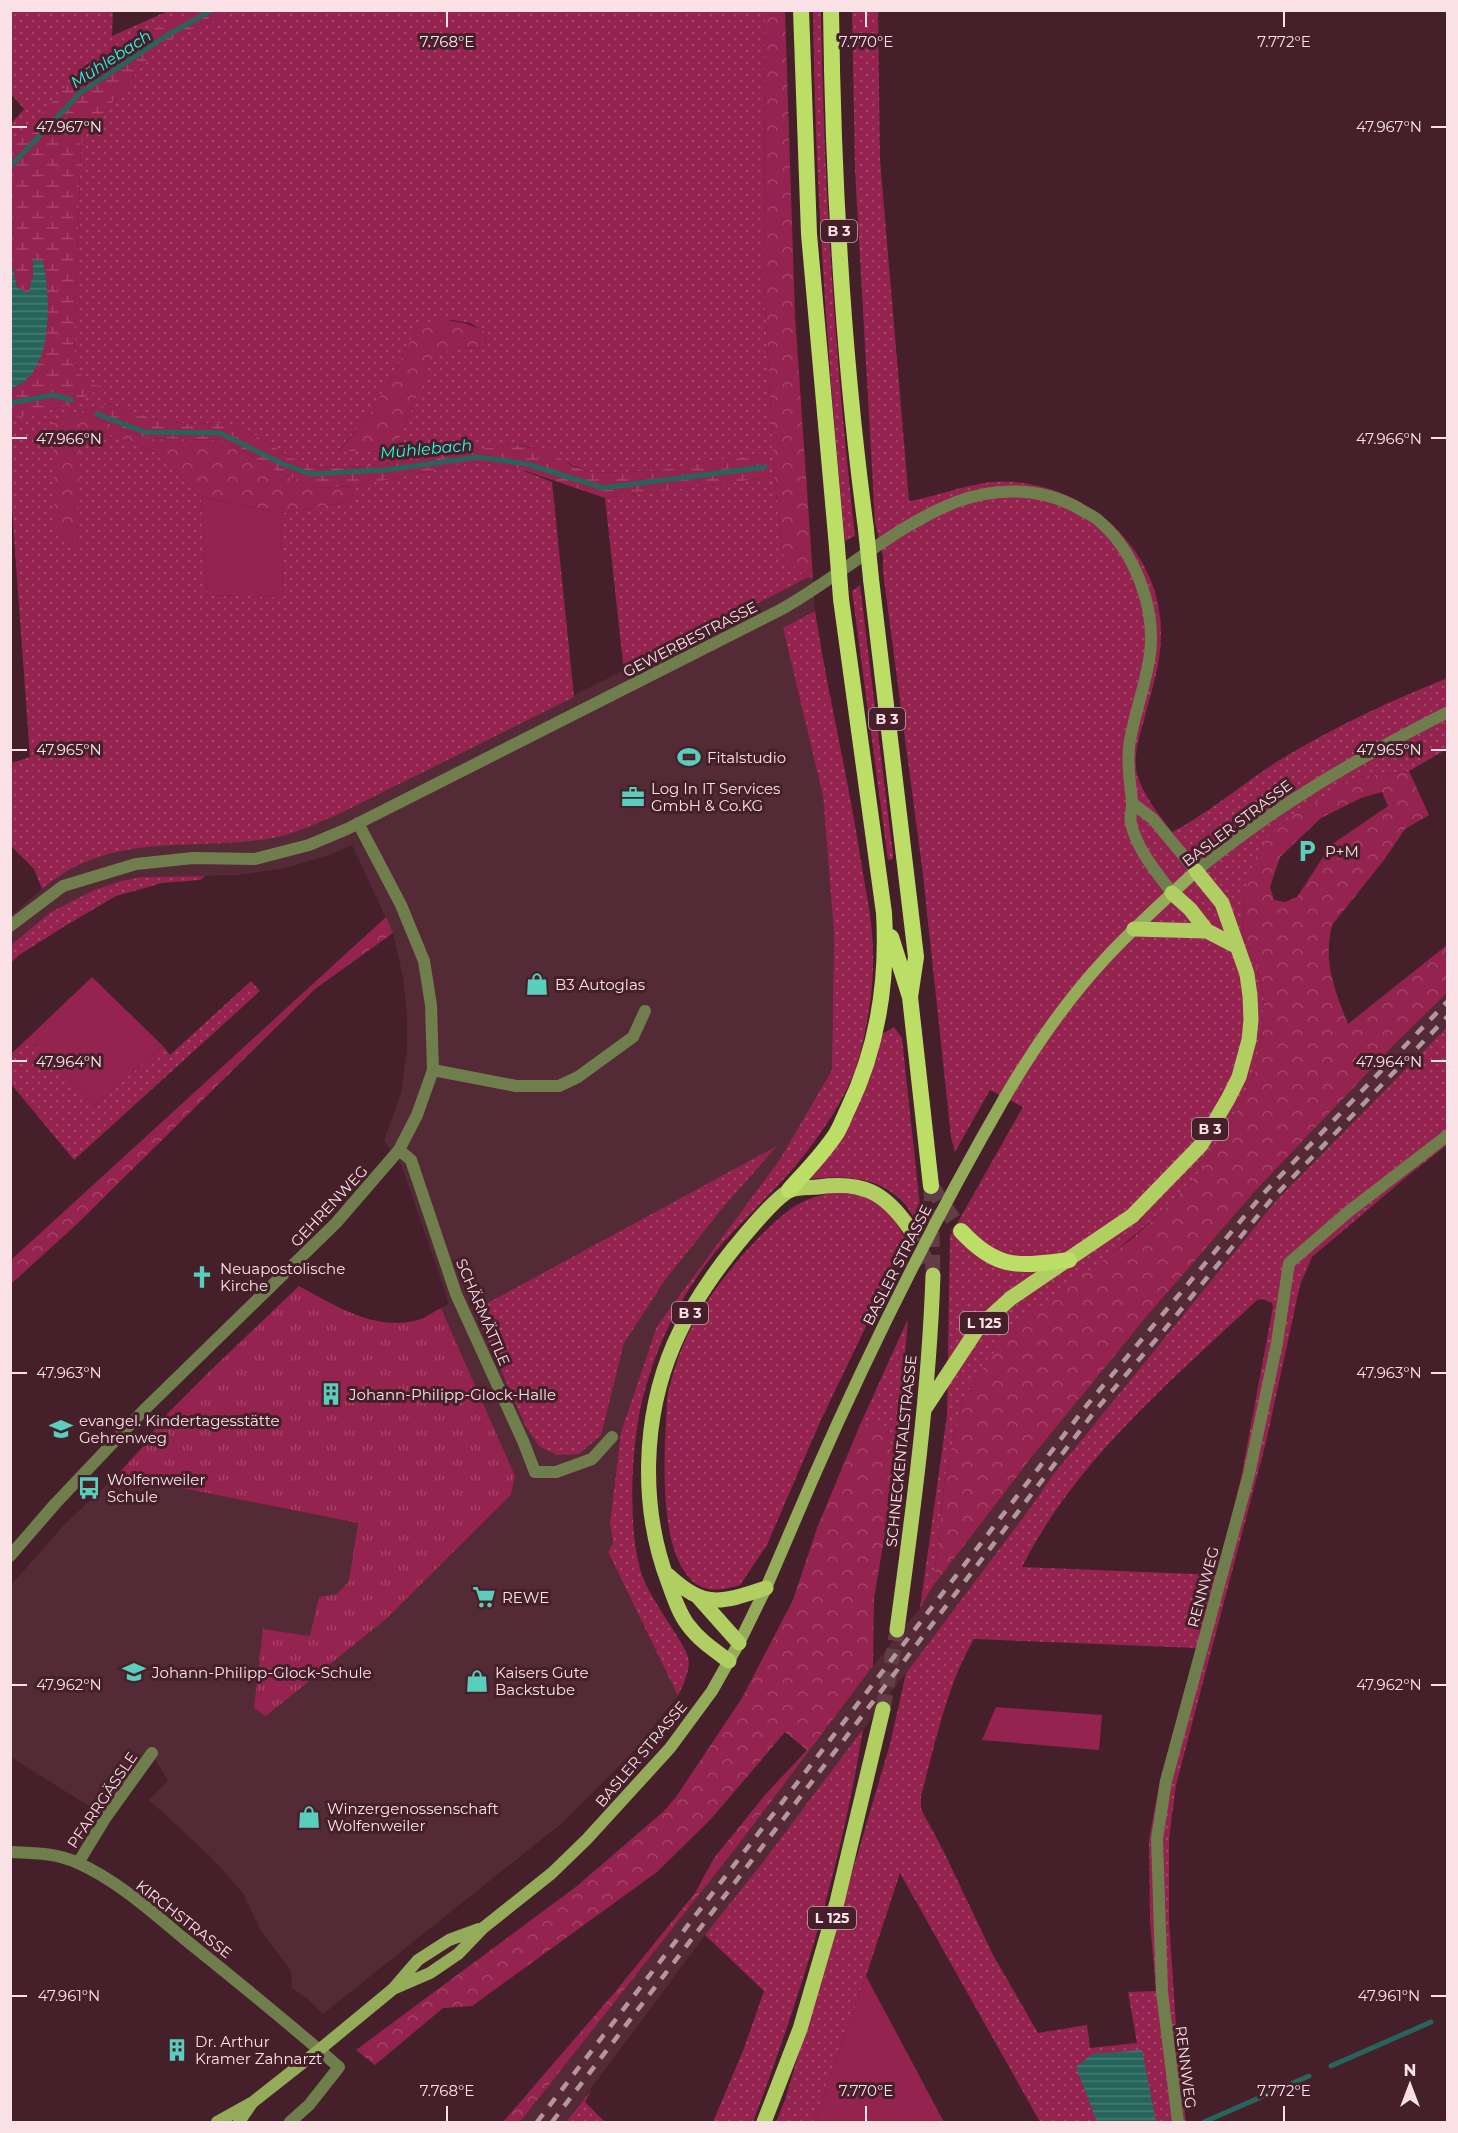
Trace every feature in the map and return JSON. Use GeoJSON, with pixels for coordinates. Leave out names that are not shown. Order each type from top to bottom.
{"type":"FeatureCollection","features":[{"type":"Feature","properties":{"kind":"highway","name":"B 3"},"geometry":{"type":"LineString","coordinates":[[789,1190],[836,1133],[860,1084],[876,1029],[884,990],[886,951],[884,913],[841,599],[810,243],[801,10]]}},
{"type":"Feature","properties":{"kind":"highway","name":"B 3"},"geometry":{"type":"LineString","coordinates":[[831,10],[843,304],[855,450],[916,957],[910,997]]}},
{"type":"Feature","properties":{"kind":"highway","name":"B 3"},"geometry":{"type":"LineString","coordinates":[[884,913],[910,997],[931,1186]]}},
{"type":"Feature","properties":{"kind":"highway","name":"B 3"},"geometry":{"type":"LineString","coordinates":[[961,1231],[988,1255],[1002,1262],[1020,1265],[1070,1260]]}},
{"type":"Feature","properties":{"kind":"main road","name":"BASLER STRASSE"},"geometry":{"type":"LineString","coordinates":[[393,1989],[430,1973],[458,1954],[483,1928],[558,1867],[616,1808],[693,1719],[729,1661],[766,1588],[851,1391],[934,1222],[1005,1097],[1044,1037],[1103,961],[1196,871]]}},
{"type":"Feature","properties":{"kind":"main road"},"geometry":{"type":"LineString","coordinates":[[1196,871],[1222,903],[1236,946]]}},
{"type":"Feature","properties":{"kind":"main road"},"geometry":{"type":"LineString","coordinates":[[1172,892],[1190,909],[1206,932]]}},
{"type":"Feature","properties":{"kind":"main road"},"geometry":{"type":"LineString","coordinates":[[1134,929],[1206,932],[1236,946]]}},
{"type":"Feature","properties":{"kind":"main road","name":"B 3"},"geometry":{"type":"LineString","coordinates":[[1070,1260],[1132,1216],[1164,1185],[1201,1145],[1228,1099],[1246,1057],[1251,1020],[1247,975],[1236,946]]}},
{"type":"Feature","properties":{"kind":"main road"},"geometry":{"type":"LineString","coordinates":[[789,1190],[849,1185],[870,1190],[898,1211],[910,1229]]}},
{"type":"Feature","properties":{"kind":"main road","name":"B 3"},"geometry":{"type":"LineString","coordinates":[[729,1661],[697,1636],[687,1624],[664,1570],[655,1544],[650,1502],[651,1436],[660,1385],[674,1345],[708,1281],[759,1218],[789,1190]]}},
{"type":"Feature","properties":{"kind":"main road","name":"L 125"},"geometry":{"type":"LineString","coordinates":[[924,1410],[978,1328],[1011,1298],[1070,1260]]}},
{"type":"Feature","properties":{"kind":"main road","name":"SCHNECKENTALSTRASSE"},"geometry":{"type":"LineString","coordinates":[[897,1630],[919,1464],[931,1343],[933,1275]]}},
{"type":"Feature","properties":{"kind":"main road"},"geometry":{"type":"LineString","coordinates":[[664,1570],[683,1589],[699,1598],[739,1643]]}},
{"type":"Feature","properties":{"kind":"main road"},"geometry":{"type":"LineString","coordinates":[[699,1598],[720,1601],[766,1588]]}},
{"type":"Feature","properties":{"kind":"main road","name":"L 125"},"geometry":{"type":"LineString","coordinates":[[764,2122],[800,2029],[833,1914],[883,1708]]}},
{"type":"Feature","properties":{"kind":"main road","name":"BASLER STRASSE"},"geometry":{"type":"LineString","coordinates":[[217,2122],[253,2102],[319,2050],[393,1989],[418,1960],[449,1940],[483,1928]]}},
{"type":"Feature","properties":{"kind":"main road","name":"BASLER STRASSE"},"geometry":{"type":"LineString","coordinates":[[239,2122],[253,2102]]}},
{"type":"Feature","properties":{"kind":"street","name":"GEWERBESTRASSE"},"geometry":{"type":"LineString","coordinates":[[10,926],[63,886],[136,864],[193,858],[255,859],[309,845],[358,823],[782,609],[809,594],[935,511],[976,495],[997,492],[1047,495],[1097,519],[1127,554],[1138,578],[1149,620],[1150,654],[1129,745],[1127,771],[1132,803],[1130,822],[1141,850],[1172,892]]}},
{"type":"Feature","properties":{"kind":"street","name":"BASLER STRASSE"},"geometry":{"type":"LineString","coordinates":[[1196,871],[1276,810],[1396,738],[1448,712]]}},
{"type":"Feature","properties":{"kind":"street"},"geometry":{"type":"LineString","coordinates":[[1132,803],[1153,819],[1196,871]]}},
{"type":"Feature","properties":{"kind":"street","name":"GEHRENWEG"},"geometry":{"type":"LineString","coordinates":[[10,1556],[55,1504],[143,1411],[336,1223],[399,1150],[417,1115],[433,1070],[431,1005],[424,961],[401,905],[358,823]]}},
{"type":"Feature","properties":{"kind":"street"},"geometry":{"type":"LineString","coordinates":[[433,1070],[516,1086],[559,1086],[578,1077],[633,1037],[645,1011]]}},
{"type":"Feature","properties":{"kind":"street","name":"RENNWEG"},"geometry":{"type":"LineString","coordinates":[[1178,2122],[1161,1992],[1157,1839],[1166,1781],[1249,1474],[1277,1343],[1289,1263],[1348,1212],[1448,1135]]}},
{"type":"Feature","properties":{"kind":"street","name":"SCHÄRMÄTTLE"},"geometry":{"type":"LineString","coordinates":[[399,1150],[411,1161],[456,1294],[535,1472],[556,1472],[592,1459],[612,1437]]}},
{"type":"Feature","properties":{"kind":"street","name":"PFARRGÄSSLE"},"geometry":{"type":"LineString","coordinates":[[78,1863],[106,1817],[152,1753]]}},
{"type":"Feature","properties":{"kind":"street","name":"KIRCHSTRASSE"},"geometry":{"type":"LineString","coordinates":[[10,1852],[59,1857],[78,1863],[114,1884],[150,1910],[339,2067],[309,2105],[290,2122]]}},
{"type":"Feature","properties":{"kind":"shaded area"},"geometry":{"type":"Polygon","coordinates":[[[33,259],[43,261],[45,274],[48,306],[45,339],[35,368],[25,380],[11,389],[11,266],[17,287],[28,293],[33,276],[33,259]]]}},
{"type":"Feature","properties":{"kind":"shaded area"},"geometry":{"type":"Polygon","coordinates":[[[807,578],[813,578],[815,611],[783,628],[823,796],[834,933],[832,1070],[780,1159],[657,1326],[621,1432],[610,1523],[613,1543],[608,1553],[678,1696],[632,1753],[562,1823],[323,2014],[308,1999],[292,1988],[291,1971],[261,1931],[243,1893],[209,1855],[149,1800],[168,1780],[152,1754],[106,1817],[11,1757],[11,1585],[66,1523],[117,1475],[358,1523],[349,1581],[310,1636],[263,1629],[266,1716],[386,1619],[511,1495],[515,1476],[441,1308],[448,1304],[446,1293],[401,1164],[384,1141],[401,1093],[407,1050],[407,1015],[403,977],[393,933],[352,845],[332,854],[286,868],[239,875],[142,877],[121,881],[94,890],[51,912],[11,945],[11,916],[55,878],[89,859],[126,848],[165,844],[234,842],[275,837],[304,829],[337,815],[807,578]]]}},
{"type":"Feature","properties":{"kind":"shaded area"},"geometry":{"type":"Polygon","coordinates":[[[1447,993],[1447,1027],[1276,1201],[1053,1475],[566,2122],[520,2122],[739,1844],[873,1666],[920,1608],[933,1586],[1006,1489],[1147,1316],[1257,1189],[1395,1044],[1447,993]]]}},
{"type":"Feature","properties":{"kind":"shaded area"},"geometry":{"type":"Polygon","coordinates":[[[1142,2050],[1156,2122],[1097,2122],[1076,2067],[1092,2054],[1142,2050]]]}},
{"type":"Feature","properties":{"kind":"green space"},"geometry":{"type":"Polygon","coordinates":[[[10,11],[113,11],[112,36],[168,11],[195,11],[150,32],[48,108],[11,148],[11,124],[24,109],[11,94],[10,11]]]}},
{"type":"Feature","properties":{"kind":"green space"},"geometry":{"type":"Polygon","coordinates":[[[195,11],[235,11],[151,48],[150,56],[81,141],[74,360],[83,379],[101,388],[70,405],[11,419],[11,389],[27,379],[40,360],[33,260],[33,276],[29,294],[17,287],[11,266],[10,148],[95,55],[195,11]]]}},
{"type":"Feature","properties":{"kind":"green space"},"geometry":{"type":"Polygon","coordinates":[[[235,11],[765,11],[764,281],[774,477],[784,557],[807,578],[624,672],[605,498],[766,478],[764,463],[758,454],[654,471],[592,473],[531,447],[512,444],[372,466],[321,468],[292,458],[248,431],[223,423],[195,424],[160,421],[110,404],[53,422],[77,547],[80,433],[104,432],[155,452],[201,497],[207,595],[283,597],[281,513],[350,502],[356,486],[475,462],[514,467],[552,482],[574,697],[337,815],[298,831],[273,838],[242,842],[153,846],[124,850],[96,858],[69,870],[42,889],[34,869],[11,846],[11,763],[30,757],[11,496],[10,419],[70,405],[100,388],[83,379],[74,360],[81,141],[150,56],[150,48],[235,11]],[[452,320],[417,328],[370,414],[339,450],[394,452],[432,359],[453,348],[485,347],[486,332],[470,323],[452,320]]]}},
{"type":"Feature","properties":{"kind":"green space"},"geometry":{"type":"Polygon","coordinates":[[[765,11],[785,11],[795,315],[813,578],[807,578],[784,557],[774,477],[764,281],[765,11]]]}},
{"type":"Feature","properties":{"kind":"green space"},"geometry":{"type":"Polygon","coordinates":[[[813,11],[821,11],[832,274],[855,536],[845,541],[823,276],[816,144],[813,11]]]}},
{"type":"Feature","properties":{"kind":"green space"},"geometry":{"type":"Polygon","coordinates":[[[852,11],[878,11],[880,160],[909,501],[988,482],[1016,482],[1045,488],[1072,498],[1097,513],[1118,531],[1136,553],[1150,578],[1158,605],[1161,646],[1137,747],[1136,767],[1147,797],[1172,832],[1303,747],[1405,695],[1448,678],[1447,749],[1409,771],[1358,777],[1281,824],[1243,894],[1244,939],[1254,957],[1264,997],[1262,1032],[1256,1068],[1248,1089],[1230,1125],[1203,1168],[1165,1209],[988,1359],[962,1401],[945,1477],[933,1586],[920,1608],[947,1415],[950,1236],[1023,1107],[990,1090],[955,1152],[951,1137],[923,875],[883,572],[883,556],[875,522],[855,170],[852,11]]]}},
{"type":"Feature","properties":{"kind":"green space"},"geometry":{"type":"Polygon","coordinates":[[[432,320],[460,322],[486,332],[485,347],[453,348],[432,359],[394,452],[339,451],[370,414],[417,328],[432,320]]]}},
{"type":"Feature","properties":{"kind":"green space"},"geometry":{"type":"Polygon","coordinates":[[[110,404],[160,421],[195,424],[223,423],[248,431],[292,458],[321,468],[372,466],[512,444],[548,451],[571,465],[592,473],[654,471],[758,454],[764,463],[767,478],[605,498],[514,467],[475,462],[356,486],[315,488],[280,473],[223,440],[146,438],[79,412],[110,404]]]}},
{"type":"Feature","properties":{"kind":"green space"},"geometry":{"type":"Polygon","coordinates":[[[79,412],[146,438],[223,440],[280,473],[315,488],[356,486],[350,502],[281,513],[201,497],[155,452],[104,432],[81,433],[77,547],[55,530],[53,422],[79,412]]]}},
{"type":"Feature","properties":{"kind":"green space"},"geometry":{"type":"Polygon","coordinates":[[[201,497],[281,513],[283,597],[207,595],[201,497]]]}},
{"type":"Feature","properties":{"kind":"green space"},"geometry":{"type":"Polygon","coordinates":[[[860,585],[893,855],[893,859],[888,860],[852,591],[860,585]]]}},
{"type":"Feature","properties":{"kind":"green space"},"geometry":{"type":"Polygon","coordinates":[[[815,611],[871,919],[873,979],[870,1004],[857,1066],[835,1111],[795,1166],[731,1234],[699,1275],[685,1296],[661,1342],[645,1391],[634,1454],[632,1496],[634,1539],[645,1583],[688,1657],[687,1672],[678,1696],[608,1552],[613,1543],[610,1523],[621,1432],[657,1326],[780,1159],[832,1070],[834,933],[823,796],[783,628],[815,611]]]}},
{"type":"Feature","properties":{"kind":"green space"},"geometry":{"type":"Polygon","coordinates":[[[1409,771],[1429,815],[1405,829],[1384,860],[1332,925],[1329,963],[1334,987],[1348,1024],[1447,945],[1447,993],[1395,1044],[1257,1189],[1147,1316],[1031,1458],[933,1586],[945,1477],[962,1401],[988,1359],[1010,1334],[1034,1311],[1129,1241],[1165,1209],[1203,1168],[1230,1125],[1248,1089],[1256,1068],[1262,1032],[1264,997],[1254,957],[1244,939],[1243,894],[1253,863],[1266,840],[1281,824],[1358,777],[1409,771]],[[1382,792],[1361,798],[1321,818],[1280,857],[1270,887],[1274,900],[1285,902],[1297,897],[1331,845],[1388,806],[1382,792]]]}},
{"type":"Feature","properties":{"kind":"green space"},"geometry":{"type":"Polygon","coordinates":[[[205,876],[200,880],[162,883],[116,896],[19,955],[11,963],[11,945],[51,912],[94,890],[142,877],[205,876]]]}},
{"type":"Feature","properties":{"kind":"green space"},"geometry":{"type":"Polygon","coordinates":[[[386,917],[393,933],[315,989],[77,1224],[11,1284],[11,1260],[386,917]]]}},
{"type":"Feature","properties":{"kind":"green space"},"geometry":{"type":"Polygon","coordinates":[[[92,977],[163,1046],[94,1106],[29,1037],[92,977]]]}},
{"type":"Feature","properties":{"kind":"green space"},"geometry":{"type":"Polygon","coordinates":[[[251,981],[260,991],[74,1160],[11,1084],[11,1054],[29,1037],[94,1106],[163,1046],[170,1055],[251,981]]]}},
{"type":"Feature","properties":{"kind":"green space"},"geometry":{"type":"Polygon","coordinates":[[[894,1027],[902,1038],[921,1216],[917,1223],[904,1203],[894,1194],[871,1182],[847,1178],[808,1179],[882,1034],[894,1027]]]}},
{"type":"Feature","properties":{"kind":"green space"},"geometry":{"type":"Polygon","coordinates":[[[1447,1027],[1447,1145],[1312,1257],[1300,1285],[1266,1442],[1176,1785],[1169,1839],[1169,1920],[1177,2041],[1186,2122],[1040,2122],[900,1873],[814,2122],[776,2122],[785,2100],[890,1744],[906,1673],[1053,1475],[1276,1201],[1447,1027]],[[1263,1299],[1257,1300],[1191,1361],[1097,1457],[1044,1528],[1022,1567],[1218,1575],[1242,1473],[1273,1307],[1272,1303],[1263,1299]],[[974,1639],[949,1695],[921,1796],[921,1809],[993,1955],[1038,2033],[1087,2025],[1090,2048],[1137,2043],[1128,1992],[1156,1991],[1150,1921],[1149,1840],[1160,1780],[1197,1648],[974,1639]]]}},
{"type":"Feature","properties":{"kind":"green space"},"geometry":{"type":"Polygon","coordinates":[[[777,1146],[725,1205],[665,1280],[624,1343],[601,1435],[579,1454],[557,1455],[539,1446],[525,1425],[475,1310],[777,1146]]]}},
{"type":"Feature","properties":{"kind":"green space"},"geometry":{"type":"Polygon","coordinates":[[[830,1193],[859,1195],[879,1203],[891,1216],[907,1241],[820,1422],[767,1545],[740,1585],[725,1589],[705,1588],[692,1581],[678,1560],[668,1522],[665,1479],[667,1404],[676,1365],[693,1324],[704,1306],[746,1251],[792,1208],[830,1193]]]}},
{"type":"Feature","properties":{"kind":"green space"},"geometry":{"type":"Polygon","coordinates":[[[299,1286],[342,1309],[389,1323],[421,1319],[441,1308],[515,1476],[511,1495],[386,1619],[266,1716],[254,1708],[263,1629],[310,1636],[319,1597],[337,1594],[349,1581],[358,1523],[117,1475],[149,1440],[158,1423],[299,1286]]]}},
{"type":"Feature","properties":{"kind":"green space"},"geometry":{"type":"Polygon","coordinates":[[[908,1319],[895,1475],[888,1428],[877,1421],[860,1425],[908,1319]]]}},
{"type":"Feature","properties":{"kind":"green space"},"geometry":{"type":"Polygon","coordinates":[[[877,1421],[888,1428],[895,1475],[874,1598],[873,1666],[739,1844],[520,2122],[503,2122],[615,1992],[695,1893],[714,1858],[765,1795],[807,1750],[785,1732],[711,1819],[657,1872],[472,2006],[443,2008],[375,2065],[356,2050],[577,1886],[664,1811],[676,1797],[742,1698],[793,1600],[817,1528],[860,1425],[877,1421]]]}},
{"type":"Feature","properties":{"kind":"green space"},"geometry":{"type":"Polygon","coordinates":[[[996,1707],[1102,1715],[1099,1750],[982,1740],[996,1707]]]}},
{"type":"Feature","properties":{"kind":"green space"},"geometry":{"type":"Polygon","coordinates":[[[863,1729],[844,1830],[832,1879],[803,1977],[753,2122],[713,2122],[743,2051],[764,1991],[705,1935],[863,1729]]]}},
{"type":"Feature","properties":{"kind":"green space"},"geometry":{"type":"Polygon","coordinates":[[[866,1976],[944,2122],[814,2122],[866,1976]]]}},
{"type":"Feature","properties":{"kind":"green space"},"geometry":{"type":"Polygon","coordinates":[[[591,2090],[585,2102],[605,2122],[566,2122],[591,2090]]]}},
{"type":"Feature","properties":{"kind":"waterway","name":"Mühlebach"},"geometry":{"type":"LineString","coordinates":[[10,167],[80,93],[166,36],[212,10]]}},
{"type":"Feature","properties":{"kind":"waterway","name":"Mühlebach"},"geometry":{"type":"LineString","coordinates":[[10,403],[53,395],[71,400]]}},
{"type":"Feature","properties":{"kind":"waterway","name":"Mühlebach"},"geometry":{"type":"LineString","coordinates":[[97,414],[145,432],[220,433],[283,464],[310,474],[385,470],[478,457],[527,464],[603,488],[765,467]]}},
{"type":"Feature","properties":{"kind":"waterway"},"geometry":{"type":"LineString","coordinates":[[1331,2066],[1431,2022]]}},
{"type":"Feature","properties":{"kind":"waterway"},"geometry":{"type":"LineString","coordinates":[[1204,2122],[1309,2076]]}},
{"type":"Feature","properties":{"kind":"tunnel"},"geometry":{"type":"LineString","coordinates":[[931,1186],[933,1275]]}},
{"type":"Feature","properties":{"kind":"tunnel"},"geometry":{"type":"LineString","coordinates":[[931,1186],[961,1231]]}},
{"type":"Feature","properties":{"kind":"tunnel"},"geometry":{"type":"LineString","coordinates":[[910,1229],[927,1262]]}},
{"type":"Feature","properties":{"kind":"tunnel"},"geometry":{"type":"LineString","coordinates":[[883,1709],[897,1630]]}},
{"type":"Feature","properties":{"kind":"railway"},"geometry":{"type":"LineString","coordinates":[[537,2122],[1087,1405],[1263,1194],[1448,1001]]}},
{"type":"Feature","properties":{"kind":"railway"},"geometry":{"type":"LineString","coordinates":[[552,2122],[1095,1411],[1270,1201],[1448,1016]]}},
{"type":"Feature","properties":{"kind":"place","name":"Fitalstudio"},"geometry":{"type":"Point","coordinates":[689,757]}},
{"type":"Feature","properties":{"kind":"place","name":"Log In IT Services GmbH & Co.KG"},"geometry":{"type":"Point","coordinates":[633,797]}},
{"type":"Feature","properties":{"kind":"place","name":"P+M"},"geometry":{"type":"Point","coordinates":[1307,851]}},
{"type":"Feature","properties":{"kind":"place","name":"B3 Autoglas"},"geometry":{"type":"Point","coordinates":[537,984]}},
{"type":"Feature","properties":{"kind":"place","name":"Neuapostolische Kirche"},"geometry":{"type":"Point","coordinates":[202,1277]}},
{"type":"Feature","properties":{"kind":"place","name":"Johann-Philipp-Glock-Halle"},"geometry":{"type":"Point","coordinates":[331,1394]}},
{"type":"Feature","properties":{"kind":"place","name":"evangel. Kindertagesstätte Gehrenweg"},"geometry":{"type":"Point","coordinates":[61,1429]}},
{"type":"Feature","properties":{"kind":"place","name":"Wolfenweiler Schule"},"geometry":{"type":"Point","coordinates":[89,1488]}},
{"type":"Feature","properties":{"kind":"place","name":"REWE"},"geometry":{"type":"Point","coordinates":[484,1597]}},
{"type":"Feature","properties":{"kind":"place","name":"Johann-Philipp-Glock-Schule"},"geometry":{"type":"Point","coordinates":[134,1672]}},
{"type":"Feature","properties":{"kind":"place","name":"Kaisers Gute Backstube"},"geometry":{"type":"Point","coordinates":[477,1681]}},
{"type":"Feature","properties":{"kind":"place","name":"Winzergenossenschaft Wolfenweiler"},"geometry":{"type":"Point","coordinates":[309,1817]}},
{"type":"Feature","properties":{"kind":"place","name":"Dr. Arthur Kramer Zahnarzt"},"geometry":{"type":"Point","coordinates":[177,2050]}}]}
